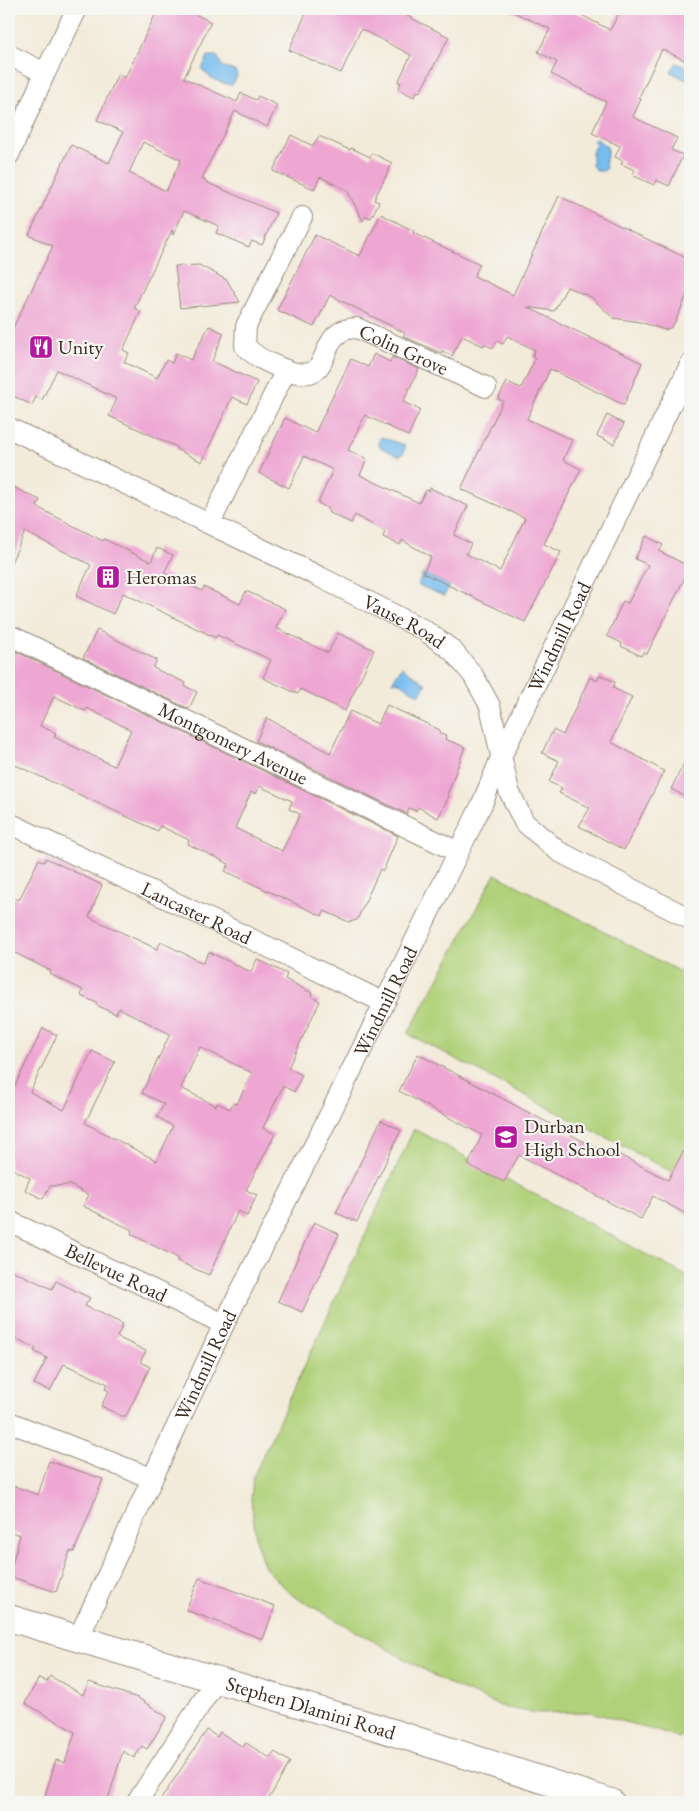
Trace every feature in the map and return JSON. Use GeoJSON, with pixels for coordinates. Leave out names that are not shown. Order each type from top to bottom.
{"type":"FeatureCollection","features":[{"type":"Feature","properties":{"kind":"main road","name":"Stephen Dlamini Road"},"geometry":{"type":"LineString","coordinates":[[9,1618],[376,1726],[611,1802]]}},
{"type":"Feature","properties":{"kind":"street"},"geometry":{"type":"LineString","coordinates":[[9,155],[45,73],[77,9]]}},
{"type":"Feature","properties":{"kind":"street"},"geometry":{"type":"LineString","coordinates":[[9,55],[45,73]]}},
{"type":"Feature","properties":{"kind":"street","name":"Colin Grove"},"geometry":{"type":"LineString","coordinates":[[302,218],[246,326],[245,346],[250,352],[286,370],[306,375],[314,373],[337,334],[343,330],[356,328],[486,387]]}},
{"type":"Feature","properties":{"kind":"street","name":"Windmill Road"},"geometry":{"type":"LineString","coordinates":[[78,1639],[224,1324],[330,1116],[690,365]]}},
{"type":"Feature","properties":{"kind":"street"},"geometry":{"type":"LineString","coordinates":[[210,523],[286,370]]}},
{"type":"Feature","properties":{"kind":"street","name":"Vause Road"},"geometry":{"type":"LineString","coordinates":[[9,428],[210,523],[424,630],[452,650],[474,675],[490,706],[510,790],[524,822],[539,837],[558,851],[690,919]]}},
{"type":"Feature","properties":{"kind":"street","name":"Montgomery Avenue"},"geometry":{"type":"LineString","coordinates":[[9,635],[458,852]]}},
{"type":"Feature","properties":{"kind":"street","name":"Lancaster Road"},"geometry":{"type":"LineString","coordinates":[[9,822],[383,1002]]}},
{"type":"Feature","properties":{"kind":"street","name":"Bellevue Road"},"geometry":{"type":"LineString","coordinates":[[9,1221],[224,1324]]}},
{"type":"Feature","properties":{"kind":"street"},"geometry":{"type":"LineString","coordinates":[[9,1422],[151,1478]]}},
{"type":"Feature","properties":{"kind":"street"},"geometry":{"type":"LineString","coordinates":[[137,1802],[217,1679]]}},
{"type":"Feature","properties":{"kind":"green space"},"geometry":{"type":"Polygon","coordinates":[[[495,874],[690,977],[690,1143],[674,1173],[408,1034],[495,874]]]}},
{"type":"Feature","properties":{"kind":"green space"},"geometry":{"type":"Polygon","coordinates":[[[414,1129],[690,1278],[690,1717],[680,1738],[591,1712],[534,1713],[503,1707],[447,1683],[292,1595],[265,1568],[257,1545],[251,1500],[253,1477],[414,1129]]]}},
{"type":"Feature","properties":{"kind":"water"},"geometry":{"type":"Polygon","coordinates":[[[208,56],[217,56],[222,66],[236,72],[237,76],[232,85],[215,80],[202,69],[208,56]]]}},
{"type":"Feature","properties":{"kind":"water"},"geometry":{"type":"Polygon","coordinates":[[[676,63],[690,68],[690,82],[671,72],[676,63]]]}},
{"type":"Feature","properties":{"kind":"water"},"geometry":{"type":"Polygon","coordinates":[[[597,139],[607,147],[606,169],[603,171],[597,171],[592,166],[592,152],[596,144],[593,141],[597,139]]]}},
{"type":"Feature","properties":{"kind":"water"},"geometry":{"type":"Polygon","coordinates":[[[381,437],[404,445],[403,454],[399,456],[380,447],[378,443],[381,437]]]}},
{"type":"Feature","properties":{"kind":"water"},"geometry":{"type":"Polygon","coordinates":[[[423,573],[450,586],[444,596],[418,585],[423,573]]]}},
{"type":"Feature","properties":{"kind":"water"},"geometry":{"type":"Polygon","coordinates":[[[402,667],[426,684],[419,695],[397,681],[392,682],[402,667]]]}},
{"type":"Feature","properties":{"kind":"building"},"geometry":{"type":"Polygon","coordinates":[[[158,9],[185,9],[211,22],[184,78],[237,102],[241,93],[256,100],[258,96],[277,105],[267,127],[235,111],[202,178],[208,183],[276,213],[262,245],[252,241],[249,247],[216,233],[219,226],[184,211],[173,235],[172,230],[134,308],[141,311],[123,350],[129,353],[124,362],[157,378],[166,360],[172,363],[176,353],[191,360],[209,326],[224,333],[212,361],[257,382],[247,404],[232,397],[202,462],[176,449],[177,447],[109,416],[117,399],[57,370],[42,400],[36,397],[32,405],[9,394],[9,336],[53,246],[29,235],[71,145],[109,163],[123,132],[97,120],[118,74],[125,78],[158,9]],[[143,142],[129,173],[166,191],[181,160],[143,142]]]}},
{"type":"Feature","properties":{"kind":"building"},"geometry":{"type":"Polygon","coordinates":[[[308,9],[393,9],[449,37],[420,92],[417,91],[414,97],[398,89],[401,83],[398,82],[411,55],[361,29],[341,73],[289,50],[308,9]]]}},
{"type":"Feature","properties":{"kind":"building"},"geometry":{"type":"Polygon","coordinates":[[[507,9],[570,9],[610,30],[621,9],[676,9],[690,15],[690,48],[684,60],[662,49],[639,97],[641,99],[633,117],[677,138],[671,150],[683,155],[669,186],[656,180],[654,185],[632,175],[635,170],[621,164],[623,161],[615,157],[620,146],[592,133],[606,102],[551,74],[557,62],[538,52],[550,29],[507,9]]]}},
{"type":"Feature","properties":{"kind":"building"},"geometry":{"type":"Polygon","coordinates":[[[291,135],[313,146],[319,136],[370,157],[372,153],[392,163],[374,200],[379,202],[371,218],[366,216],[363,221],[347,190],[320,177],[314,189],[273,171],[291,135]]]}},
{"type":"Feature","properties":{"kind":"building"},"geometry":{"type":"Polygon","coordinates":[[[559,196],[690,260],[690,288],[672,327],[665,330],[640,322],[613,318],[591,297],[567,287],[554,311],[527,307],[642,363],[624,405],[550,369],[527,419],[572,440],[563,460],[581,469],[544,544],[561,552],[525,622],[423,573],[431,557],[402,540],[400,545],[383,537],[385,532],[355,515],[351,523],[328,512],[329,509],[318,503],[333,470],[304,456],[289,488],[259,473],[285,418],[315,433],[351,359],[368,367],[374,354],[390,362],[392,357],[419,369],[403,402],[420,410],[408,436],[365,415],[348,450],[367,459],[360,475],[419,503],[426,490],[429,491],[430,488],[468,506],[454,535],[471,544],[466,554],[500,571],[525,518],[461,489],[503,401],[498,399],[507,382],[521,388],[535,359],[532,357],[535,350],[507,336],[503,344],[497,341],[493,348],[484,344],[483,346],[462,336],[452,356],[403,336],[405,333],[330,295],[314,327],[277,310],[315,235],[360,256],[381,214],[414,231],[413,233],[480,264],[474,276],[513,295],[559,196]]]}},
{"type":"Feature","properties":{"kind":"building"},"geometry":{"type":"Polygon","coordinates":[[[199,265],[227,280],[240,302],[180,308],[175,266],[199,265]]]}},
{"type":"Feature","properties":{"kind":"building"},"geometry":{"type":"Polygon","coordinates":[[[607,415],[624,424],[614,444],[597,436],[607,415]]]}},
{"type":"Feature","properties":{"kind":"building"},"geometry":{"type":"Polygon","coordinates":[[[9,485],[40,500],[37,507],[103,541],[104,539],[151,562],[157,548],[173,555],[164,573],[202,591],[204,587],[240,604],[246,591],[285,609],[276,628],[328,653],[338,633],[374,650],[345,711],[301,689],[298,694],[263,678],[271,660],[217,635],[216,638],[123,593],[113,614],[76,596],[91,565],[25,532],[9,567],[9,485]]]}},
{"type":"Feature","properties":{"kind":"building"},"geometry":{"type":"Polygon","coordinates":[[[646,536],[663,545],[659,551],[690,567],[647,654],[643,652],[641,656],[621,646],[622,643],[607,636],[623,601],[628,603],[648,565],[635,559],[646,536]]]}},
{"type":"Feature","properties":{"kind":"building"},"geometry":{"type":"Polygon","coordinates":[[[97,630],[157,660],[153,668],[186,683],[185,686],[197,692],[189,709],[83,658],[97,630]]]}},
{"type":"Feature","properties":{"kind":"building"},"geometry":{"type":"Polygon","coordinates":[[[9,648],[398,836],[383,871],[380,869],[357,920],[349,922],[324,911],[322,916],[225,871],[229,864],[188,844],[189,840],[160,826],[158,831],[9,762],[9,648]],[[54,696],[40,726],[56,733],[54,737],[114,766],[131,730],[87,708],[85,711],[54,696]],[[259,786],[256,794],[251,792],[235,828],[282,851],[300,814],[289,809],[292,801],[259,786]]]}},
{"type":"Feature","properties":{"kind":"building"},"geometry":{"type":"Polygon","coordinates":[[[600,675],[615,682],[613,688],[632,697],[611,742],[664,771],[624,850],[579,826],[590,808],[559,793],[562,788],[549,782],[559,761],[542,753],[553,730],[563,735],[590,677],[597,681],[600,675]]]}},
{"type":"Feature","properties":{"kind":"building"},"geometry":{"type":"Polygon","coordinates":[[[387,705],[440,730],[439,733],[446,736],[445,739],[465,747],[447,795],[449,796],[438,818],[418,807],[416,811],[409,808],[407,814],[256,741],[267,718],[330,753],[350,711],[378,724],[387,705]]]}},
{"type":"Feature","properties":{"kind":"building"},"geometry":{"type":"Polygon","coordinates":[[[690,751],[690,799],[671,789],[690,751]]]}},
{"type":"Feature","properties":{"kind":"building"},"geometry":{"type":"Polygon","coordinates":[[[46,858],[102,885],[89,917],[157,949],[161,942],[203,963],[209,952],[251,972],[257,959],[287,974],[285,979],[312,993],[311,996],[320,1001],[288,1068],[302,1075],[294,1092],[283,1086],[263,1128],[275,1134],[246,1190],[257,1195],[247,1216],[238,1211],[209,1275],[177,1261],[178,1258],[131,1234],[132,1230],[83,1206],[89,1195],[70,1185],[50,1186],[43,1199],[25,1190],[30,1178],[9,1167],[9,1083],[15,1086],[43,1028],[57,1035],[30,1092],[64,1110],[92,1051],[115,1062],[85,1123],[157,1161],[173,1126],[157,1117],[164,1104],[142,1093],[170,1034],[119,1008],[116,1014],[96,1005],[97,1003],[81,996],[83,990],[50,974],[51,971],[9,950],[9,895],[19,900],[39,859],[44,862],[46,858]],[[200,1047],[181,1088],[216,1106],[217,1103],[230,1109],[233,1103],[237,1104],[252,1073],[200,1047]]]}},
{"type":"Feature","properties":{"kind":"building"},"geometry":{"type":"Polygon","coordinates":[[[418,1054],[609,1155],[612,1151],[668,1180],[690,1139],[690,1216],[653,1196],[641,1219],[519,1155],[504,1182],[468,1165],[482,1135],[399,1091],[418,1054]]]}},
{"type":"Feature","properties":{"kind":"building"},"geometry":{"type":"Polygon","coordinates":[[[381,1120],[401,1130],[357,1222],[336,1213],[381,1120]]]}},
{"type":"Feature","properties":{"kind":"building"},"geometry":{"type":"Polygon","coordinates":[[[314,1222],[339,1234],[302,1312],[278,1301],[314,1222]]]}},
{"type":"Feature","properties":{"kind":"building"},"geometry":{"type":"Polygon","coordinates":[[[9,1269],[52,1289],[56,1281],[90,1298],[85,1306],[123,1324],[117,1337],[146,1351],[140,1362],[150,1367],[126,1416],[121,1416],[101,1406],[109,1391],[105,1389],[108,1384],[64,1364],[50,1391],[34,1384],[47,1358],[34,1351],[36,1348],[9,1335],[9,1269]]]}},
{"type":"Feature","properties":{"kind":"building"},"geometry":{"type":"Polygon","coordinates":[[[49,1461],[103,1479],[74,1552],[70,1551],[56,1592],[9,1576],[20,1535],[9,1531],[9,1484],[38,1495],[49,1461]]]}},
{"type":"Feature","properties":{"kind":"building"},"geometry":{"type":"Polygon","coordinates":[[[199,1578],[275,1606],[263,1639],[186,1610],[199,1578]]]}},
{"type":"Feature","properties":{"kind":"building"},"geometry":{"type":"Polygon","coordinates":[[[50,1676],[83,1695],[89,1682],[138,1698],[167,1717],[147,1749],[142,1746],[134,1758],[123,1751],[107,1802],[43,1802],[56,1760],[65,1763],[75,1732],[25,1703],[39,1678],[47,1682],[50,1676]]]}},
{"type":"Feature","properties":{"kind":"building"},"geometry":{"type":"Polygon","coordinates":[[[207,1730],[217,1737],[220,1732],[243,1747],[246,1743],[270,1758],[275,1752],[290,1762],[267,1802],[159,1802],[207,1730]]]}},
{"type":"Feature","properties":{"kind":"place","name":"Unity"},"geometry":{"type":"Point","coordinates":[41,347]}},
{"type":"Feature","properties":{"kind":"place","name":"Heromas"},"geometry":{"type":"Point","coordinates":[108,577]}},
{"type":"Feature","properties":{"kind":"place","name":"Durban High School"},"geometry":{"type":"Point","coordinates":[506,1137]}}]}
